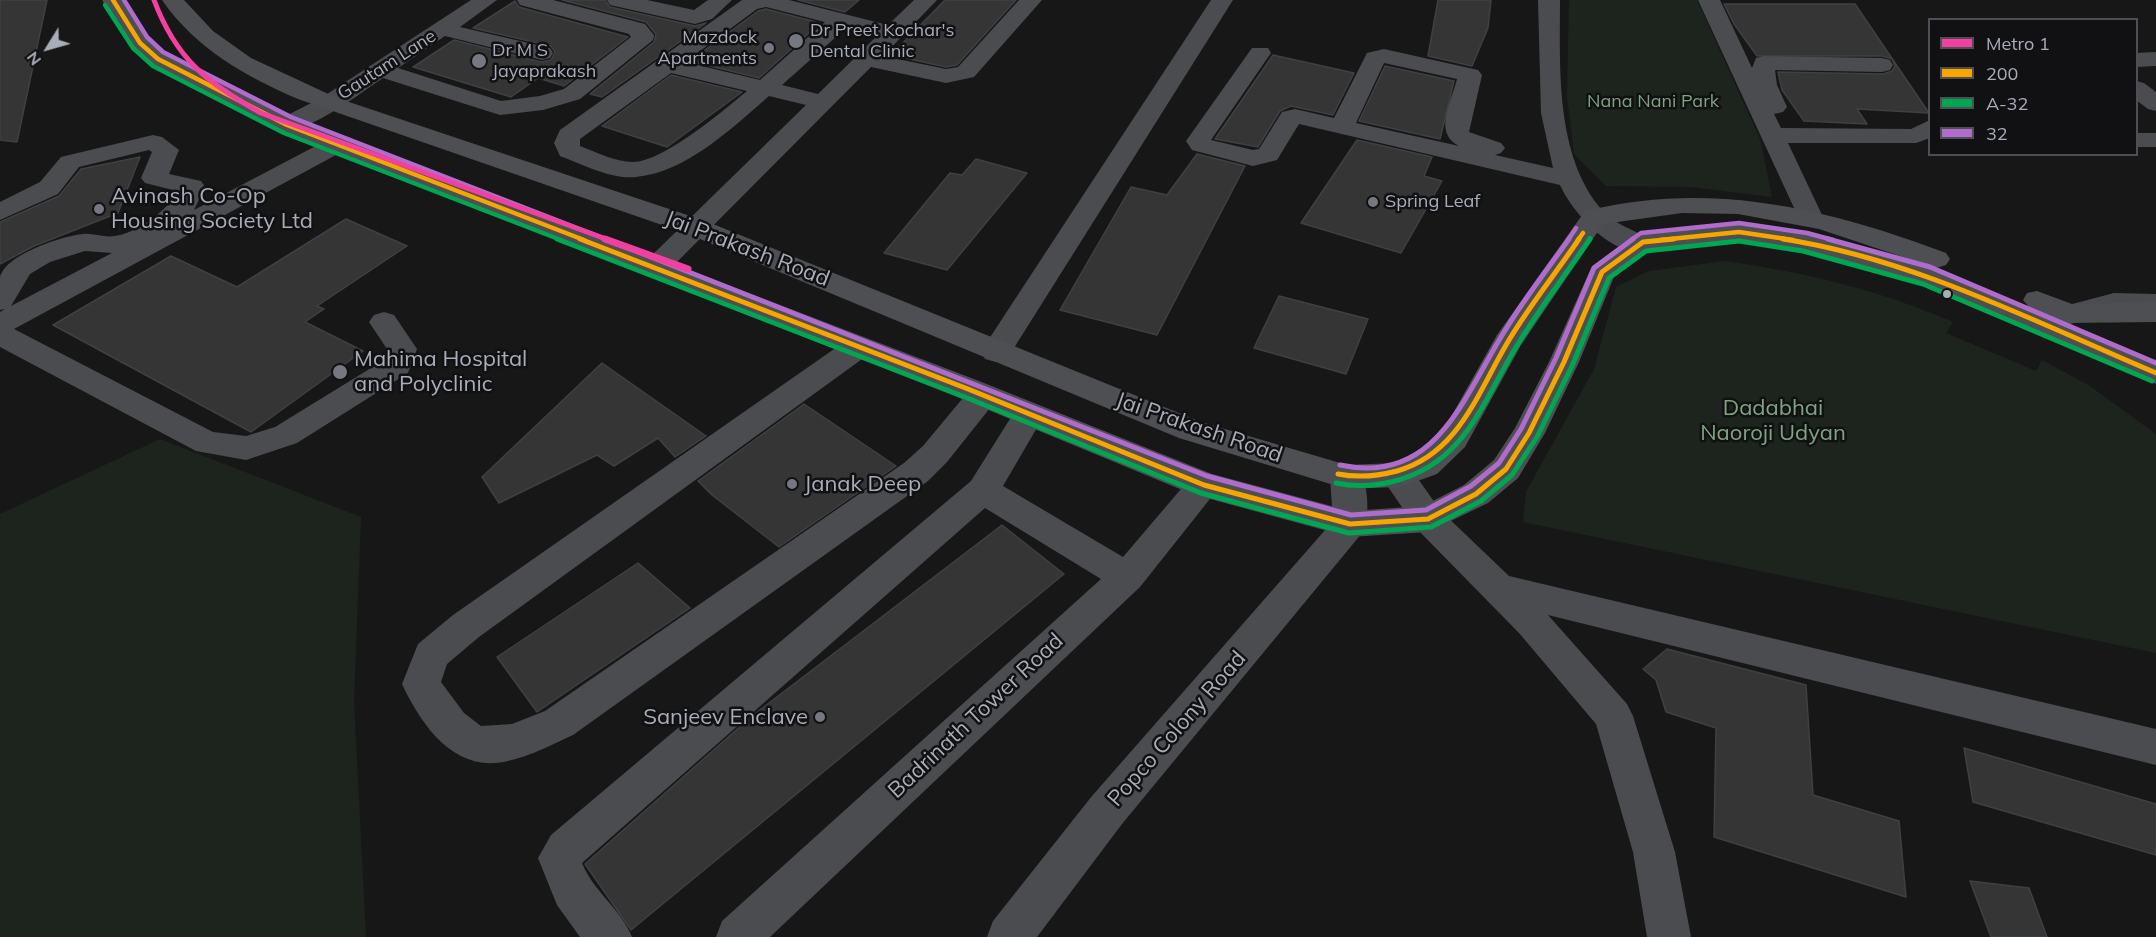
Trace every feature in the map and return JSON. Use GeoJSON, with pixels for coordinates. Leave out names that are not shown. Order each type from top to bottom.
{"type":"FeatureCollection","features":[{"type":"Feature","properties":{"kind":"main road","name":"Jai Prakash Road"},"geometry":{"type":"LineString","coordinates":[[113,0],[140,43],[158,59],[287,126],[982,395],[1204,485],[1350,524],[1428,519],[1476,494],[1506,469],[1529,432],[1564,362],[1602,272],[1643,242],[1739,232],[1805,242],[1926,275],[2058,321],[2156,312]]}},
{"type":"Feature","properties":{"kind":"main road","name":"Jai Prakash Road"},"geometry":{"type":"LineString","coordinates":[[173,0],[206,39],[228,56],[285,86],[334,105],[698,228],[823,277],[996,352],[1190,430],[1347,477],[1397,475],[1425,465],[1454,440],[1508,342],[1594,217],[1707,204],[1810,217],[1884,238],[2058,321],[2156,373]]}},
{"type":"Feature","properties":{"kind":"street","name":"Gautam Lane"},"geometry":{"type":"LineString","coordinates":[[287,126],[334,105],[448,30],[486,0]]}},
{"type":"Feature","properties":{"kind":"street"},"geometry":{"type":"LineString","coordinates":[[334,105],[391,73],[448,30],[507,0]]}},
{"type":"Feature","properties":{"kind":"street"},"geometry":{"type":"LineString","coordinates":[[391,73],[500,108],[543,103],[572,94],[642,40],[643,35],[637,29],[528,0]]}},
{"type":"Feature","properties":{"kind":"street"},"geometry":{"type":"LineString","coordinates":[[618,0],[695,17],[704,14],[721,0]]}},
{"type":"Feature","properties":{"kind":"street"},"geometry":{"type":"LineString","coordinates":[[841,20],[765,88],[666,162],[635,170],[569,152],[566,143],[569,135],[750,4],[765,0],[893,33]]}},
{"type":"Feature","properties":{"kind":"street"},"geometry":{"type":"LineString","coordinates":[[655,268],[926,0]]}},
{"type":"Feature","properties":{"kind":"street"},"geometry":{"type":"LineString","coordinates":[[866,59],[946,76],[959,75],[966,72],[1031,0]]}},
{"type":"Feature","properties":{"kind":"street"},"geometry":{"type":"LineString","coordinates":[[996,352],[1222,0]]}},
{"type":"Feature","properties":{"kind":"street"},"geometry":{"type":"LineString","coordinates":[[1549,0],[1549,62],[1553,108],[1566,171],[1594,217],[1640,245]]}},
{"type":"Feature","properties":{"kind":"street"},"geometry":{"type":"LineString","coordinates":[[1708,0],[1780,139]]}},
{"type":"Feature","properties":{"kind":"street"},"geometry":{"type":"LineString","coordinates":[[448,30],[542,53]]}},
{"type":"Feature","properties":{"kind":"street"},"geometry":{"type":"LineString","coordinates":[[1260,52],[1198,141],[1201,145],[1253,158],[1262,158],[1268,155],[1291,117],[1566,171]]}},
{"type":"Feature","properties":{"kind":"street"},"geometry":{"type":"LineString","coordinates":[[1342,126],[1375,58],[1384,56],[1470,75],[1456,129],[1458,136],[1464,140],[1566,171]]}},
{"type":"Feature","properties":{"kind":"street"},"geometry":{"type":"LineString","coordinates":[[2138,60],[2156,59]]}},
{"type":"Feature","properties":{"kind":"street"},"geometry":{"type":"LineString","coordinates":[[1810,217],[1780,139],[1767,92],[1764,63],[1882,65]]}},
{"type":"Feature","properties":{"kind":"street"},"geometry":{"type":"LineString","coordinates":[[667,65],[822,102]]}},
{"type":"Feature","properties":{"kind":"street"},"geometry":{"type":"LineString","coordinates":[[2138,90],[2156,104]]}},
{"type":"Feature","properties":{"kind":"street"},"geometry":{"type":"LineString","coordinates":[[1780,139],[1916,136],[1928,125]]}},
{"type":"Feature","properties":{"kind":"street"},"geometry":{"type":"LineString","coordinates":[[1780,139],[1928,148]]}},
{"type":"Feature","properties":{"kind":"street"},"geometry":{"type":"LineString","coordinates":[[2138,140],[2156,140]]}},
{"type":"Feature","properties":{"kind":"street"},"geometry":{"type":"LineString","coordinates":[[0,212],[49,188],[70,162],[153,142],[166,150],[154,178],[192,187],[187,202],[171,227],[120,245],[83,242],[40,256],[18,268],[0,300]]}},
{"type":"Feature","properties":{"kind":"street"},"geometry":{"type":"LineString","coordinates":[[0,324],[171,227],[338,144]]}},
{"type":"Feature","properties":{"kind":"street"},"geometry":{"type":"LineString","coordinates":[[560,181],[591,158]]}},
{"type":"Feature","properties":{"kind":"street"},"geometry":{"type":"LineString","coordinates":[[2058,321],[2114,302],[2156,303]]}},
{"type":"Feature","properties":{"kind":"street"},"geometry":{"type":"LineString","coordinates":[[0,334],[207,443],[246,448],[286,435],[397,366],[402,348],[384,322]]}},
{"type":"Feature","properties":{"kind":"street"},"geometry":{"type":"LineString","coordinates":[[858,347],[466,626],[431,655],[421,684],[436,709],[463,739],[486,748],[512,744],[560,723],[916,472],[935,454],[982,395]]}},
{"type":"Feature","properties":{"kind":"street"},"geometry":{"type":"LineString","coordinates":[[609,937],[597,924],[561,868],[559,858],[566,849],[983,490],[1029,414]]}},
{"type":"Feature","properties":{"kind":"street"},"geometry":{"type":"LineString","coordinates":[[1397,475],[1428,519],[1494,587],[1532,622],[1613,716],[1654,852],[1669,937]]}},
{"type":"Feature","properties":{"kind":"street"},"geometry":{"type":"LineString","coordinates":[[1347,477],[1350,524]]}},
{"type":"Feature","properties":{"kind":"street","name":"Badrinath Tower Road"},"geometry":{"type":"LineString","coordinates":[[738,937],[1127,577],[1204,485]]}},
{"type":"Feature","properties":{"kind":"street"},"geometry":{"type":"LineString","coordinates":[[983,490],[1127,577]]}},
{"type":"Feature","properties":{"kind":"street","name":"Popco Colony Road"},"geometry":{"type":"LineString","coordinates":[[1009,937],[1107,810],[1350,524]]}},
{"type":"Feature","properties":{"kind":"street"},"geometry":{"type":"LineString","coordinates":[[1494,587],[2156,747]]}},
{"type":"Feature","properties":{"kind":"green space","name":"Nana Nani Park"},"geometry":{"type":"Polygon","coordinates":[[[1569,0],[1697,0],[1760,139],[1772,197],[1691,187],[1606,186],[1574,154],[1567,96],[1569,0]]]}},
{"type":"Feature","properties":{"kind":"green space","name":"Dadabhai Naoroji Udyan"},"geometry":{"type":"Polygon","coordinates":[[[1725,261],[1841,284],[1898,301],[1953,322],[1946,333],[2036,371],[2042,360],[2090,386],[2156,434],[2156,653],[1523,522],[1526,492],[1594,369],[1616,287],[1649,271],[1725,261]]]}},
{"type":"Feature","properties":{"kind":"green space"},"geometry":{"type":"Polygon","coordinates":[[[160,439],[361,517],[354,702],[366,937],[0,937],[0,514],[160,439]]]}},
{"type":"Feature","properties":{"kind":"building"},"geometry":{"type":"Polygon","coordinates":[[[0,0],[47,0],[17,142],[0,140],[0,0]]]}},
{"type":"Feature","properties":{"kind":"building"},"geometry":{"type":"Polygon","coordinates":[[[562,0],[605,0],[610,7],[695,26],[706,23],[602,97],[590,94],[654,42],[656,34],[646,22],[562,0]]]}},
{"type":"Feature","properties":{"kind":"building"},"geometry":{"type":"Polygon","coordinates":[[[798,0],[859,0],[845,12],[798,0]]]}},
{"type":"Feature","properties":{"kind":"building"},"geometry":{"type":"Polygon","coordinates":[[[945,0],[1016,0],[957,65],[946,67],[891,55],[945,0]]]}},
{"type":"Feature","properties":{"kind":"building"},"geometry":{"type":"Polygon","coordinates":[[[1438,0],[1491,0],[1488,28],[1472,66],[1428,56],[1438,0]]]}},
{"type":"Feature","properties":{"kind":"building"},"geometry":{"type":"Polygon","coordinates":[[[515,1],[519,7],[628,37],[564,86],[538,78],[511,97],[413,67],[454,40],[541,62],[551,60],[555,52],[551,46],[473,28],[515,1]]]}},
{"type":"Feature","properties":{"kind":"building"},"geometry":{"type":"Polygon","coordinates":[[[1724,4],[1855,4],[1928,112],[1928,113],[1857,109],[1867,124],[1804,121],[1782,90],[1778,72],[1883,74],[1892,71],[1895,66],[1892,59],[1882,56],[1757,56],[1734,24],[1724,4]]]}},
{"type":"Feature","properties":{"kind":"building","name":"Mazdock Apartments"},"geometry":{"type":"Polygon","coordinates":[[[766,9],[820,23],[759,78],[690,61],[758,11],[766,9]]]}},
{"type":"Feature","properties":{"kind":"building"},"geometry":{"type":"Polygon","coordinates":[[[1273,55],[1354,73],[1333,115],[1291,106],[1280,111],[1258,147],[1215,139],[1273,55]]]}},
{"type":"Feature","properties":{"kind":"building"},"geometry":{"type":"Polygon","coordinates":[[[1385,66],[1454,81],[1440,139],[1359,121],[1385,66]]]}},
{"type":"Feature","properties":{"kind":"building"},"geometry":{"type":"Polygon","coordinates":[[[671,75],[742,92],[667,147],[602,126],[671,75]]]}},
{"type":"Feature","properties":{"kind":"building","name":"Spring Leaf"},"geometry":{"type":"Polygon","coordinates":[[[1357,140],[1432,157],[1424,176],[1442,181],[1401,253],[1301,223],[1357,140]]]}},
{"type":"Feature","properties":{"kind":"building"},"geometry":{"type":"Polygon","coordinates":[[[1197,154],[1245,166],[1157,335],[1060,310],[1131,187],[1167,195],[1197,154]]]}},
{"type":"Feature","properties":{"kind":"building","name":"Avinash Co-Op Housing Society Ltd"},"geometry":{"type":"Polygon","coordinates":[[[140,157],[118,213],[34,246],[0,264],[0,222],[59,196],[81,169],[140,157]]]}},
{"type":"Feature","properties":{"kind":"building"},"geometry":{"type":"Polygon","coordinates":[[[976,159],[1027,173],[947,270],[884,253],[950,173],[962,175],[976,159]]]}},
{"type":"Feature","properties":{"kind":"building"},"geometry":{"type":"Polygon","coordinates":[[[346,219],[407,246],[317,306],[324,309],[305,322],[363,351],[251,432],[53,325],[171,256],[237,287],[346,219]]]}},
{"type":"Feature","properties":{"kind":"building"},"geometry":{"type":"Polygon","coordinates":[[[1279,296],[1368,319],[1346,374],[1254,348],[1279,296]]]}},
{"type":"Feature","properties":{"kind":"building"},"geometry":{"type":"Polygon","coordinates":[[[602,363],[706,436],[675,457],[658,438],[614,466],[597,455],[499,503],[482,477],[602,363]]]}},
{"type":"Feature","properties":{"kind":"building","name":"Janak Deep"},"geometry":{"type":"Polygon","coordinates":[[[804,404],[896,466],[779,547],[712,495],[698,481],[804,404]]]}},
{"type":"Feature","properties":{"kind":"building","name":"Sanjeev Enclave"},"geometry":{"type":"Polygon","coordinates":[[[1002,525],[1064,574],[631,930],[585,864],[752,716],[1002,525]]]}},
{"type":"Feature","properties":{"kind":"building"},"geometry":{"type":"Polygon","coordinates":[[[638,563],[690,608],[537,712],[497,657],[638,563]]]}},
{"type":"Feature","properties":{"kind":"building"},"geometry":{"type":"Polygon","coordinates":[[[1667,649],[1806,685],[1813,795],[1899,821],[1906,897],[1714,837],[1716,728],[1666,712],[1656,680],[1643,669],[1667,649]]]}},
{"type":"Feature","properties":{"kind":"building"},"geometry":{"type":"Polygon","coordinates":[[[1964,748],[2156,804],[2156,855],[1973,802],[1964,748]]]}},
{"type":"Feature","properties":{"kind":"building"},"geometry":{"type":"Polygon","coordinates":[[[1970,881],[2029,888],[2047,937],[1991,937],[1970,881]]]}},
{"type":"Feature","properties":{"kind":"metro line","name":"1"},"geometry":{"type":"LineString","coordinates":[[154,0],[171,39],[194,68],[224,92],[261,113],[688,269]]}},
{"type":"Feature","properties":{"kind":"transit line","name":"200"},"geometry":{"type":"LineString","coordinates":[[113,0],[140,43],[158,59],[287,125],[968,389],[1204,485],[1350,524],[1428,519],[1476,494],[1506,469],[1529,433],[1564,362],[1602,272],[1643,242],[1739,232],[1805,242],[1926,275],[2156,373]]}},
{"type":"Feature","properties":{"kind":"transit line","name":"32"},"geometry":{"type":"LineString","coordinates":[[124,0],[147,37],[163,52],[291,117],[971,381],[1207,476],[1351,515],[1426,510],[1471,486],[1499,463],[1521,429],[1556,358],[1594,268],[1641,233],[1739,223],[1807,233],[1930,267],[2156,363]]}},
{"type":"Feature","properties":{"kind":"transit line","name":"A-32"},"geometry":{"type":"LineString","coordinates":[[105,5],[133,48],[153,66],[284,133],[965,397],[1201,493],[1349,533],[1431,527],[1481,501],[1512,475],[1537,437],[1572,366],[1609,278],[1646,251],[1739,241],[1803,251],[1923,284],[2152,381]]}},
{"type":"Feature","properties":{"kind":"transit line","name":"32"},"geometry":{"type":"LineString","coordinates":[[1340,465],[1357,467],[1386,465],[1409,458],[1427,448],[1443,433],[1468,397],[1509,324],[1576,228]]}},
{"type":"Feature","properties":{"kind":"transit line","name":"200"},"geometry":{"type":"LineString","coordinates":[[1338,474],[1369,476],[1412,466],[1432,455],[1449,441],[1463,424],[1517,328],[1583,233]]}},
{"type":"Feature","properties":{"kind":"transit line","name":"A-32"},"geometry":{"type":"LineString","coordinates":[[1336,483],[1354,485],[1386,483],[1413,476],[1434,465],[1452,451],[1467,433],[1524,334],[1590,238]]}},
{"type":"Feature","properties":{"kind":"place","name":"Dr Preet Kochar's Dental Clinic"},"geometry":{"type":"Point","coordinates":[796,41]}},
{"type":"Feature","properties":{"kind":"place","name":"Mazdock Apartments"},"geometry":{"type":"Point","coordinates":[769,48]}},
{"type":"Feature","properties":{"kind":"place","name":"Dr M S Jayaprakash"},"geometry":{"type":"Point","coordinates":[479,61]}},
{"type":"Feature","properties":{"kind":"place","name":"Spring Leaf"},"geometry":{"type":"Point","coordinates":[1373,202]}},
{"type":"Feature","properties":{"kind":"place","name":"Avinash Co-Op Housing Society Ltd"},"geometry":{"type":"Point","coordinates":[99,209]}},
{"type":"Feature","properties":{"kind":"place","name":"Mahima Hospital and Polyclinic"},"geometry":{"type":"Point","coordinates":[340,372]}},
{"type":"Feature","properties":{"kind":"place","name":"Janak Deep"},"geometry":{"type":"Point","coordinates":[792,484]}},
{"type":"Feature","properties":{"kind":"place","name":"Sanjeev Enclave"},"geometry":{"type":"Point","coordinates":[820,717]}}]}
